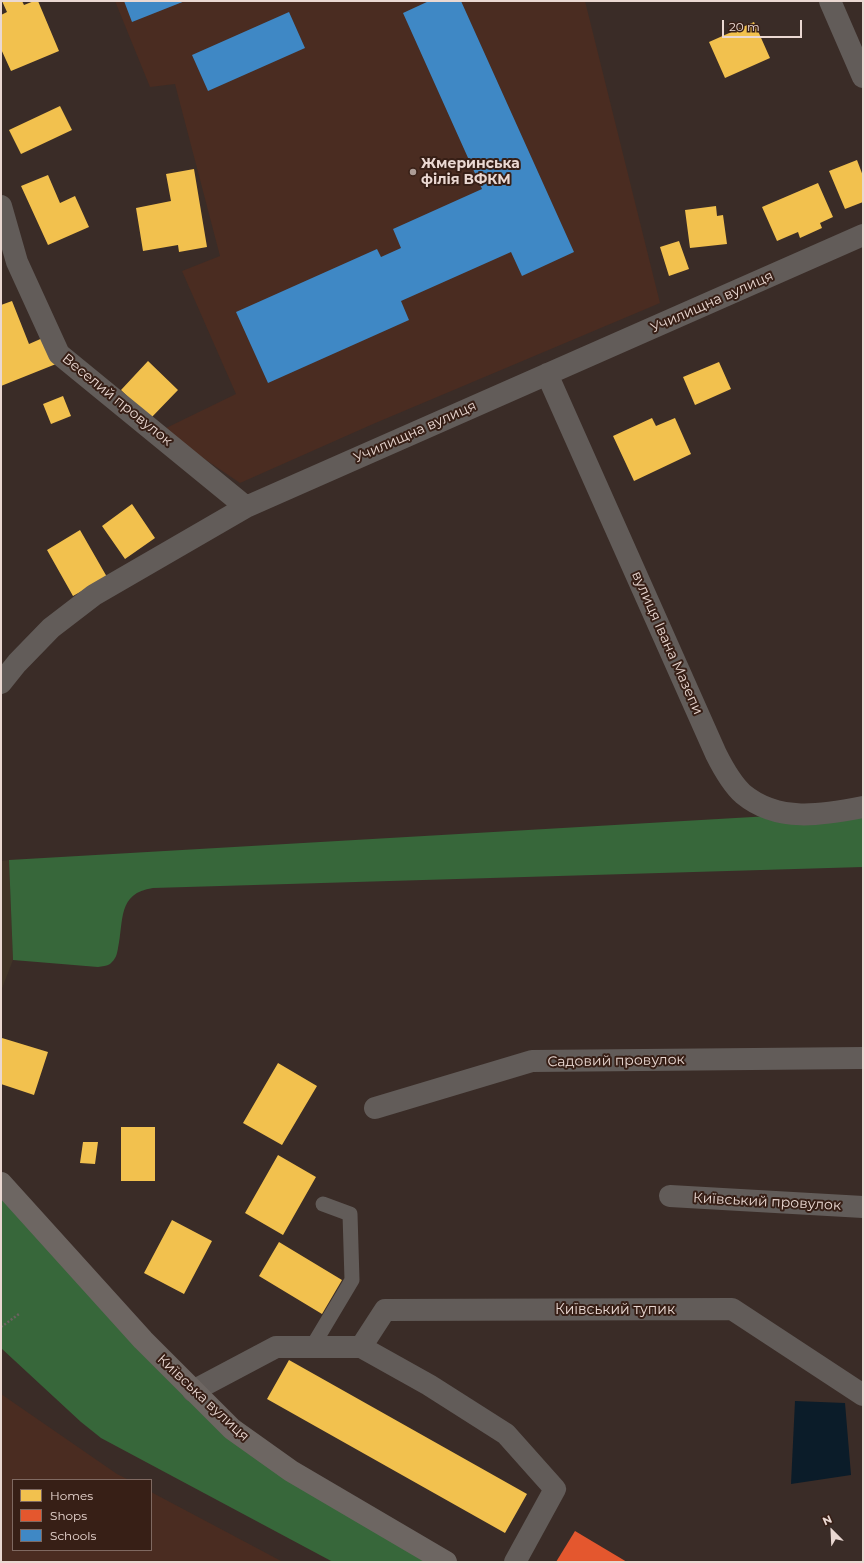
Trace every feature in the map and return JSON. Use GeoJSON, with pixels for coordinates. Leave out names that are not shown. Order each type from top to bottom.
{"type":"FeatureCollection","features":[{"type":"Feature","properties":{"kind":"street"},"geometry":{"type":"LineString","coordinates":[[830,1],[863,77]]}},
{"type":"Feature","properties":{"kind":"street","name":"Веселий провулок"},"geometry":{"type":"LineString","coordinates":[[1,206],[9,263],[59,354],[246,506]]}},
{"type":"Feature","properties":{"kind":"street","name":"Училищна вулиця"},"geometry":{"type":"LineString","coordinates":[[1,684],[17,663],[51,628],[94,595],[246,506],[863,235]]}},
{"type":"Feature","properties":{"kind":"street","name":"вулиця Івана Мазепи"},"geometry":{"type":"LineString","coordinates":[[547,374],[716,754],[727,774],[743,793],[764,808],[794,815],[822,814],[863,807]]}},
{"type":"Feature","properties":{"kind":"street","name":"Садовий провулок"},"geometry":{"type":"LineString","coordinates":[[376,1108],[532,1061],[863,1058]]}},
{"type":"Feature","properties":{"kind":"street","name":"Київська вулиця"},"geometry":{"type":"LineString","coordinates":[[1,1183],[143,1340],[232,1429],[291,1471],[446,1562]]}},
{"type":"Feature","properties":{"kind":"street","name":"Київський провулок"},"geometry":{"type":"LineString","coordinates":[[670,1196],[863,1207]]}},
{"type":"Feature","properties":{"kind":"street","name":"Київський тупик"},"geometry":{"type":"LineString","coordinates":[[361,1347],[385,1310],[732,1309],[863,1395]]}},
{"type":"Feature","properties":{"kind":"street"},"geometry":{"type":"LineString","coordinates":[[193,1391],[276,1347],[361,1347],[429,1385],[506,1434],[555,1489],[514,1562]]}},
{"type":"Feature","properties":{"kind":"lane"},"geometry":{"type":"LineString","coordinates":[[312,1347],[352,1280],[350,1214],[323,1204]]}},
{"type":"Feature","properties":{"kind":"path"},"geometry":{"type":"LineString","coordinates":[[1,1327],[19,1314]]}},
{"type":"Feature","properties":{"kind":"shaded area","name":"Жмеринська філія ВФКМ"},"geometry":{"type":"Polygon","coordinates":[[[115,1],[585,1],[660,303],[373,424],[240,483],[162,430],[236,394],[182,271],[220,256],[175,84],[150,87],[115,1]]]}},
{"type":"Feature","properties":{"kind":"shaded area"},"geometry":{"type":"Polygon","coordinates":[[[9,860],[13,960],[1,991],[1,861],[9,860]]]}},
{"type":"Feature","properties":{"kind":"shaded area"},"geometry":{"type":"Polygon","coordinates":[[[1,1394],[117,1474],[127,1479],[12,1479],[12,1551],[152,1551],[152,1493],[283,1562],[1,1562],[1,1394]]]}},
{"type":"Feature","properties":{"kind":"green space"},"geometry":{"type":"Polygon","coordinates":[[[863,807],[863,867],[153,888],[141,891],[133,896],[128,902],[122,918],[117,954],[109,965],[98,967],[13,960],[9,860],[822,813],[863,807]]]}},
{"type":"Feature","properties":{"kind":"green space"},"geometry":{"type":"Polygon","coordinates":[[[1,1183],[232,1429],[446,1562],[333,1562],[101,1438],[81,1422],[1,1348],[1,1183]]]}},
{"type":"Feature","properties":{"kind":"water"},"geometry":{"type":"Polygon","coordinates":[[[795,1401],[845,1403],[851,1475],[791,1484],[795,1401]]]}},
{"type":"Feature","properties":{"kind":"building: Homes"},"geometry":{"type":"Polygon","coordinates":[[[2,1],[22,1],[24,5],[38,1],[59,51],[11,71],[1,49],[1,15],[7,12],[2,1]]]}},
{"type":"Feature","properties":{"kind":"building: Homes"},"geometry":{"type":"Polygon","coordinates":[[[754,22],[770,58],[725,78],[709,42],[754,22]]]}},
{"type":"Feature","properties":{"kind":"building: Homes"},"geometry":{"type":"Polygon","coordinates":[[[60,106],[72,130],[21,154],[9,130],[60,106]]]}},
{"type":"Feature","properties":{"kind":"building: Homes"},"geometry":{"type":"Polygon","coordinates":[[[857,160],[863,176],[863,202],[845,209],[829,171],[857,160]]]}},
{"type":"Feature","properties":{"kind":"building: Homes"},"geometry":{"type":"Polygon","coordinates":[[[194,169],[207,247],[179,252],[178,245],[143,251],[136,208],[171,201],[166,174],[194,169]]]}},
{"type":"Feature","properties":{"kind":"building: Homes"},"geometry":{"type":"Polygon","coordinates":[[[48,175],[60,203],[75,196],[89,227],[48,245],[21,186],[48,175]]]}},
{"type":"Feature","properties":{"kind":"building: Homes"},"geometry":{"type":"Polygon","coordinates":[[[818,183],[833,217],[820,223],[822,228],[800,238],[798,232],[777,241],[762,207],[818,183]]]}},
{"type":"Feature","properties":{"kind":"building: Homes"},"geometry":{"type":"Polygon","coordinates":[[[716,206],[717,216],[723,215],[727,244],[690,248],[685,210],[716,206]]]}},
{"type":"Feature","properties":{"kind":"building: Homes"},"geometry":{"type":"Polygon","coordinates":[[[679,241],[689,269],[669,276],[660,247],[679,241]]]}},
{"type":"Feature","properties":{"kind":"building: Homes"},"geometry":{"type":"Polygon","coordinates":[[[12,301],[29,344],[45,337],[56,364],[1,386],[1,305],[12,301]]]}},
{"type":"Feature","properties":{"kind":"building: Homes"},"geometry":{"type":"Polygon","coordinates":[[[148,361],[178,390],[150,419],[121,390],[148,361]]]}},
{"type":"Feature","properties":{"kind":"building: Homes"},"geometry":{"type":"Polygon","coordinates":[[[719,362],[731,389],[695,405],[683,377],[719,362]]]}},
{"type":"Feature","properties":{"kind":"building: Homes"},"geometry":{"type":"Polygon","coordinates":[[[63,396],[71,416],[51,424],[43,404],[63,396]]]}},
{"type":"Feature","properties":{"kind":"building: Homes"},"geometry":{"type":"Polygon","coordinates":[[[652,418],[656,426],[675,418],[691,454],[634,481],[613,436],[652,418]]]}},
{"type":"Feature","properties":{"kind":"building: Homes"},"geometry":{"type":"Polygon","coordinates":[[[132,504],[155,538],[125,559],[102,526],[132,504]]]}},
{"type":"Feature","properties":{"kind":"building: Homes"},"geometry":{"type":"Polygon","coordinates":[[[80,530],[107,577],[73,596],[47,550],[80,530]]]}},
{"type":"Feature","properties":{"kind":"building: Homes"},"geometry":{"type":"Polygon","coordinates":[[[2,1038],[48,1052],[34,1095],[1,1084],[2,1038]]]}},
{"type":"Feature","properties":{"kind":"building: Homes"},"geometry":{"type":"Polygon","coordinates":[[[278,1063],[317,1086],[282,1145],[243,1123],[278,1063]]]}},
{"type":"Feature","properties":{"kind":"building: Homes"},"geometry":{"type":"Polygon","coordinates":[[[121,1127],[155,1127],[155,1181],[121,1181],[121,1127]]]}},
{"type":"Feature","properties":{"kind":"building: Homes"},"geometry":{"type":"Polygon","coordinates":[[[83,1142],[98,1142],[95,1164],[80,1163],[83,1142]]]}},
{"type":"Feature","properties":{"kind":"building: Homes"},"geometry":{"type":"Polygon","coordinates":[[[278,1155],[316,1177],[283,1235],[245,1213],[278,1155]]]}},
{"type":"Feature","properties":{"kind":"building: Homes"},"geometry":{"type":"Polygon","coordinates":[[[172,1220],[212,1241],[184,1294],[144,1273],[172,1220]]]}},
{"type":"Feature","properties":{"kind":"building: Homes"},"geometry":{"type":"Polygon","coordinates":[[[279,1242],[342,1280],[322,1314],[259,1276],[279,1242]]]}},
{"type":"Feature","properties":{"kind":"building: Homes"},"geometry":{"type":"Polygon","coordinates":[[[289,1360],[527,1494],[505,1533],[267,1399],[289,1360]]]}},
{"type":"Feature","properties":{"kind":"building: Shops"},"geometry":{"type":"Polygon","coordinates":[[[575,1531],[627,1562],[556,1562],[575,1531]]]}},
{"type":"Feature","properties":{"kind":"building: Schools"},"geometry":{"type":"Polygon","coordinates":[[[124,1],[185,1],[132,22],[124,1]]]}},
{"type":"Feature","properties":{"kind":"building: Schools"},"geometry":{"type":"Polygon","coordinates":[[[429,1],[461,1],[574,252],[522,276],[511,252],[401,301],[409,320],[268,383],[236,312],[377,249],[381,257],[401,248],[393,229],[482,189],[403,13],[429,1]]]}},
{"type":"Feature","properties":{"kind":"building: Schools"},"geometry":{"type":"Polygon","coordinates":[[[289,12],[305,48],[208,91],[192,55],[289,12]]]}},
{"type":"Feature","properties":{"kind":"place","name":"Жмеринська філія ВФКМ"},"geometry":{"type":"Point","coordinates":[413,172]}}]}
